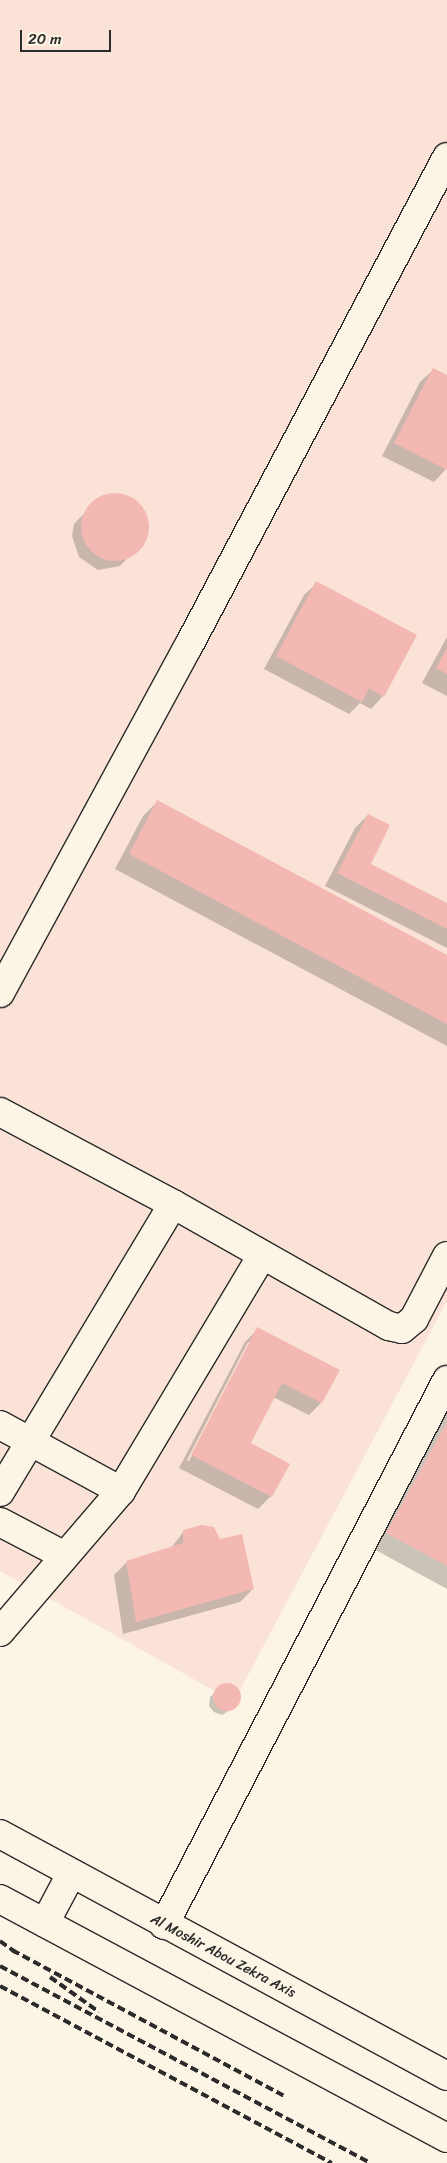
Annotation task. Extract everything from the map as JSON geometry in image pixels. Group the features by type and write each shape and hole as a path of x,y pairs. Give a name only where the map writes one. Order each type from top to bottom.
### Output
{"main road":[{"path":"0,992 188,647 447,158"},
{"path":"0,1112 173,1204 388,1326 402,1329 414,1319 447,1256"},
{"path":"0,1492 173,1204"},
{"path":"0,1632 121,1491 262,1255"},
{"path":"164,1924 447,1380"},
{"path":"0,1425 121,1491"},
{"path":"0,1522 65,1556"},
{"name":"Al Moshir Abou Zekra Axis","path":"0,1834 447,2076"},
{"path":"45,1923 71,1874"},
{"path":"0,1899 447,2138"}],"shaded area":[{"path":"0,0 447,0 447,1301 240,1690 229,1683 221,1685 215,1691 0,1571"}],"building":[{"path":"433,368 447,375 447,470 394,443"},
{"path":"122,493 134,499 143,508 149,520 147,540 139,551 122,561 108,561 91,551 83,540 81,520 91,503 102,495"},
{"path":"316,581 417,635 384,697 369,688 362,702 276,656"},
{"path":"447,648 447,674 436,668"},
{"path":"157,800 447,955 447,1024 129,854"},
{"path":"368,814 390,825 371,864 447,903 447,929 337,873"},
{"path":"257,1327 340,1370 322,1403 282,1383 251,1443 290,1464 272,1497 191,1455"},
{"path":"447,1422 447,1566 386,1533"},
{"path":"201,1525 214,1527 220,1539 242,1534 254,1589 136,1622 126,1561 183,1543 183,1530"},
{"path":"227,1683 237,1687 241,1697 237,1707 227,1711 217,1707 213,1697 217,1687"}],"railway":[{"path":"0,1941 18,1954"},
{"path":"12,1950 284,2096"},
{"path":"0,1966 370,2163"},
{"path":"50,1977 99,2012"},
{"path":"0,1986 332,2163"}]}
